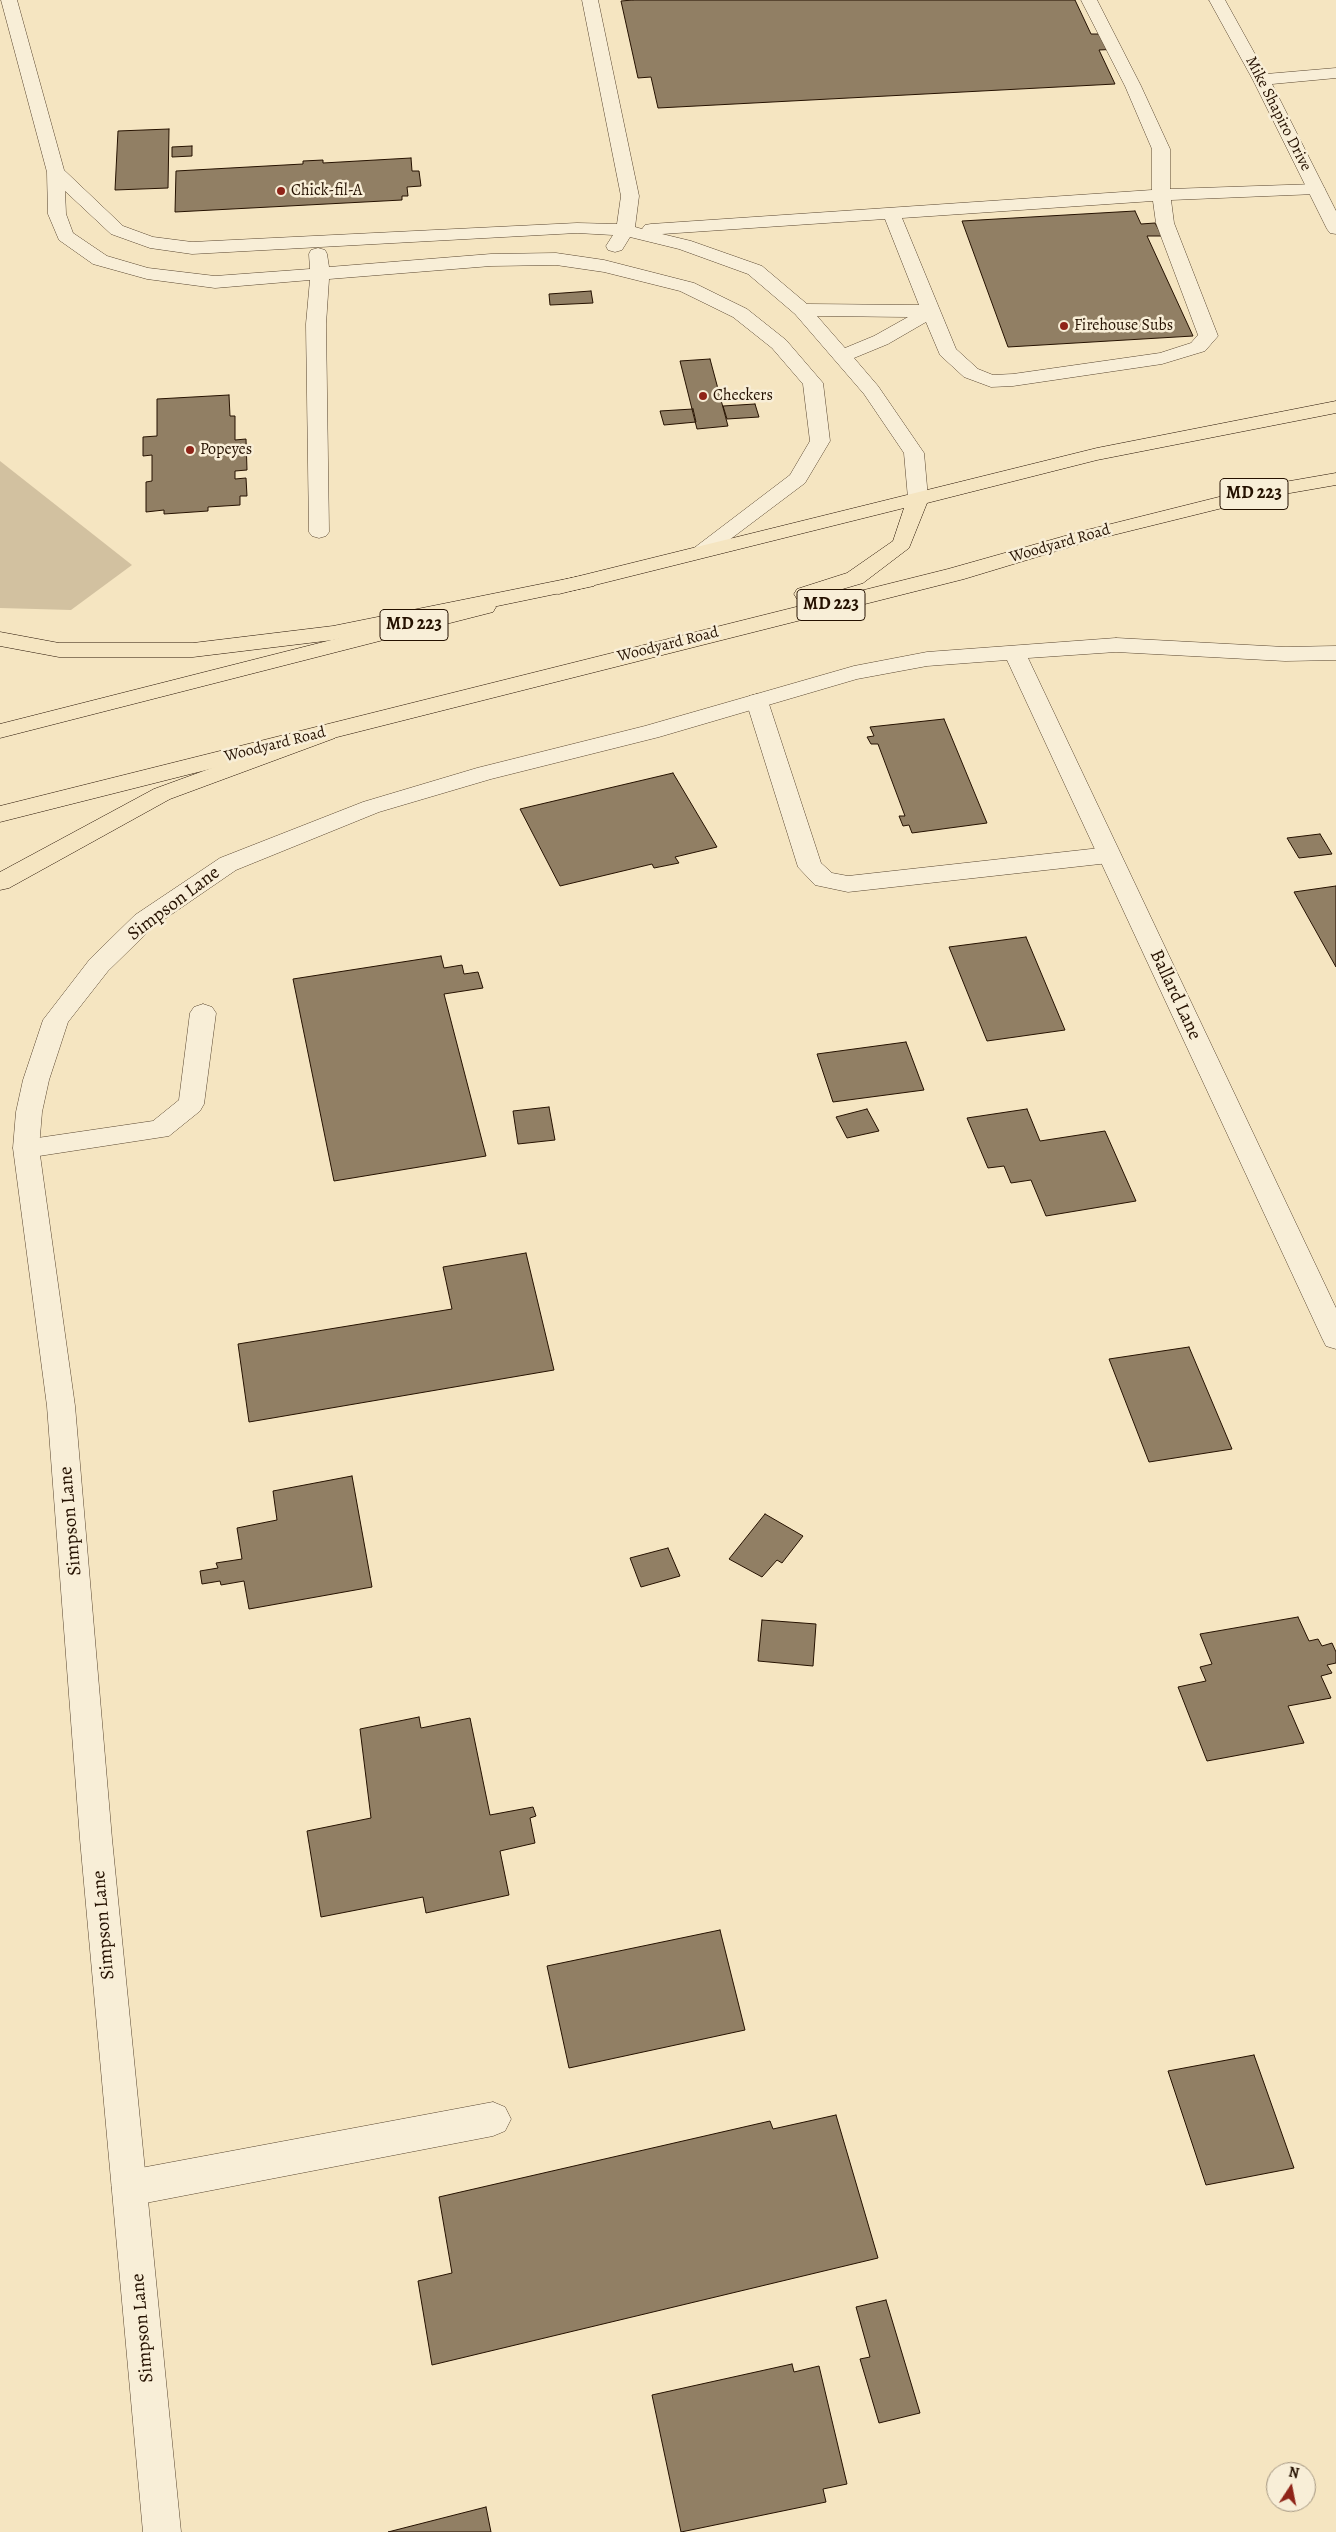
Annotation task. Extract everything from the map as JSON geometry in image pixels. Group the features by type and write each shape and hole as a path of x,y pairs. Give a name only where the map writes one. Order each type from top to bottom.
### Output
{"main road":[{"name":"MD 223","path":"0,731 586,581 1097,454 1336,407"},
{"name":"Woodyard Road","path":"0,814 327,733 575,668 956,574 1086,536 1267,491 1336,479"},
{"path":"575,668 855,578 902,544 918,498"},
{"path":"0,639 60,650 193,650 333,633 586,581"},
{"path":"0,882 162,794 327,733"}],"street":[{"path":"9,0 56,172 57,214 65,236 100,260 147,273 215,282 491,260 556,259 604,266 687,288 740,312 779,344 813,383 820,441 798,480 701,552"},
{"path":"590,0 630,196 624,230 604,266"},
{"path":"891,212 947,351 971,373 991,381 1013,380 1162,358 1198,347 1208,336 1165,223 1161,195 1160,149 1133,86 1089,0"},
{"name":"Mike Shapiro Drive","path":"1217,0 1262,80 1336,229"},
{"path":"1262,80 1336,73"},
{"path":"56,172 117,230 150,242 192,248 578,228 624,230 1161,195 1316,190"},
{"path":"624,230 686,245 755,270 802,310 871,390 914,453 918,498"},
{"path":"317,243 320,273 316,324 319,532"},
{"path":"802,310 931,311"},
{"path":"842,356 881,340 931,311"},
{"name":"Simpson Lane","path":"162,2532 95,1829 61,1406 26,1148 29,1112 36,1080 56,1020 99,965 144,921 228,864 371,807 485,773 651,732 854,673 928,659 1116,645 1285,654 1336,653"},
{"name":"Ballard Lane","path":"1014,652 1336,1338"},
{"path":"757,701 810,867 824,879 848,884 1109,855"},
{"path":"26,1148 160,1129 191,1104 203,1013"},
{"path":"130,2188 494,2119"}],"shaded area":[{"path":"0,461 132,565 71,610 0,608"}],"building":[{"path":"1075,0 1091,34 1112,34 1120,49 1099,50 1115,84 658,108 651,77 638,78 621,1"},
{"path":"169,129 168,188 115,190 118,131"},
{"path":"192,146 192,156 172,157 172,147"},
{"path":"411,158 412,171 419,171 421,186 407,187 408,196 402,196 402,200 175,212 176,171 303,164 303,161 323,160 323,163"},
{"path":"1135,211 1141,224 1155,223 1162,236 1147,236 1193,336 1008,347 962,221"},
{"path":"591,291 593,303 550,305 549,294"},
{"path":"710,359 728,426 697,429 680,361"},
{"path":"229,395 230,416 235,416 235,440 246,439 247,470 235,471 235,479 246,478 247,496 240,496 240,505 208,507 208,511 164,514 164,510 146,512 146,482 152,481 152,455 143,456 143,437 157,436 157,399"},
{"path":"755,404 759,417 727,419 723,406"},
{"path":"693,409 696,422 664,425 660,411"},
{"path":"944,719 987,823 912,833 909,825 903,826 899,816 905,816 878,744 871,744 867,737 874,736 870,727"},
{"path":"673,773 717,847 675,857 679,863 654,868 652,864 560,886 520,809"},
{"path":"1320,834 1332,854 1299,858 1287,838"},
{"path":"1336,886 1336,967 1294,892"},
{"path":"1026,937 1065,1030 987,1041 949,947"},
{"path":"441,956 444,968 462,965 464,974 478,972 483,988 444,994 486,1156 334,1181 293,979"},
{"path":"906,1042 924,1090 833,1102 817,1054"},
{"path":"549,1107 555,1140 518,1144 513,1111"},
{"path":"867,1109 879,1131 847,1138 836,1117"},
{"path":"1027,1109 1040,1141 1105,1131 1136,1201 1046,1216 1031,1180 1011,1183 1004,1166 988,1168 967,1118"},
{"path":"526,1253 554,1370 249,1422 238,1344 452,1309 443,1267"},
{"path":"1189,1347 1232,1449 1149,1462 1109,1359"},
{"path":"352,1476 372,1587 249,1609 244,1581 221,1585 220,1581 202,1584 200,1571 218,1568 216,1563 242,1559 237,1528 277,1520 273,1491"},
{"path":"765,1514 803,1536 782,1563 777,1560 762,1577 729,1559"},
{"path":"668,1548 680,1576 641,1587 630,1558"},
{"path":"1298,1617 1309,1641 1318,1639 1322,1646 1332,1643 1336,1652 1336,1663 1327,1665 1332,1673 1321,1676 1331,1698 1288,1706 1304,1743 1207,1761 1178,1687 1206,1681 1200,1667 1212,1664 1200,1634"},
{"path":"762,1620 816,1624 813,1666 758,1661"},
{"path":"419,1717 421,1728 470,1718 490,1815 533,1807 536,1816 530,1818 535,1843 500,1851 509,1895 426,1913 423,1897 321,1917 307,1831 371,1818 360,1729"},
{"path":"720,1930 745,2030 569,2068 547,1966"},
{"path":"1254,2055 1294,2168 1206,2185 1168,2071"},
{"path":"836,2115 878,2258 432,2365 418,2281 452,2273 439,2197 770,2121 773,2129"},
{"path":"886,2300 920,2413 879,2423 860,2359 870,2357 856,2307"},
{"path":"792,2364 794,2372 819,2366 847,2484 823,2489 826,2502 681,2532 652,2395"},
{"path":"486,2507 491,2532 388,2532"}],"place":[{"name":"Chick-fil-A","path":"281,191"},
{"name":"Firehouse Subs","path":"1064,326"},
{"name":"Checkers","path":"703,396"},
{"name":"Popeyes","path":"190,450"}]}
